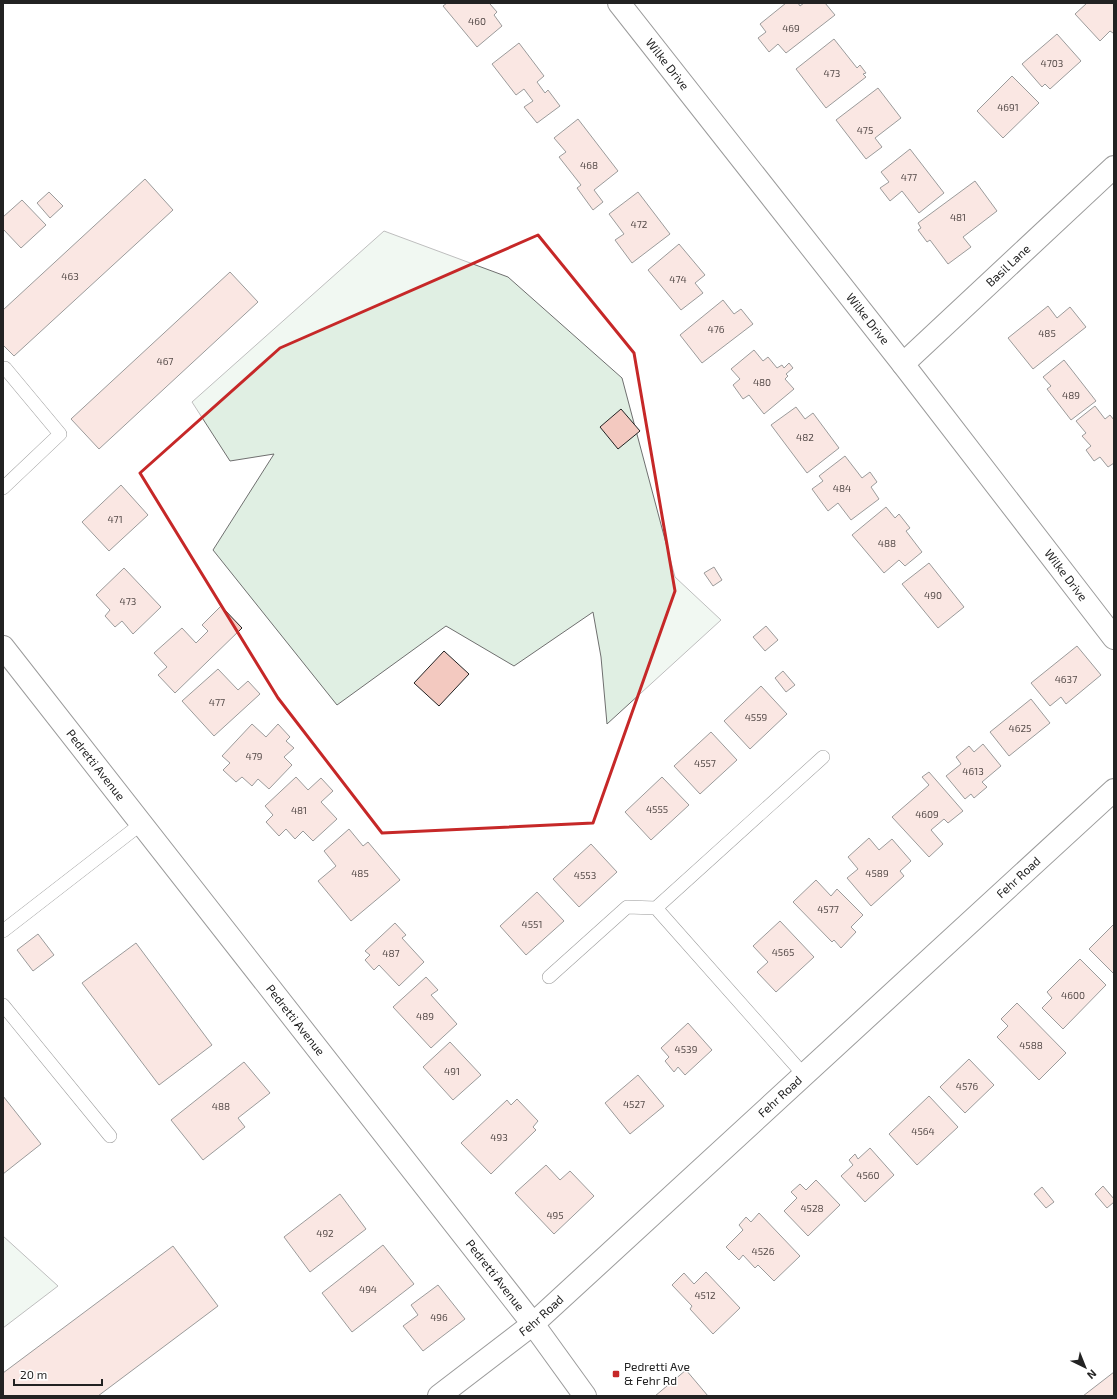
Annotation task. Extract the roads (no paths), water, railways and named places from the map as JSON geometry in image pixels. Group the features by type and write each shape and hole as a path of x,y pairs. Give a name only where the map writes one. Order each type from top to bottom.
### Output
{"street":[{"name":"Wilke Drive","path":"619,3 903,364 1114,638"},
{"name":"Basil Lane","path":"903,364 1114,167"},
{"name":"Pedretti Avenue","path":"3,647 533,1324 585,1396"},
{"name":"Fehr Road","path":"439,1396 533,1324 1114,790"}],"lane":[{"path":"3,370 6,368 60,434 3,488"},
{"path":"549,977 627,907 656,908 823,757"},
{"path":"3,931 141,824"},
{"path":"656,908 804,1075"},
{"path":"3,1005 110,1136"}],"place":[{"name":"Pedretti Ave & Fehr Rd","path":"616,1374"}]}
